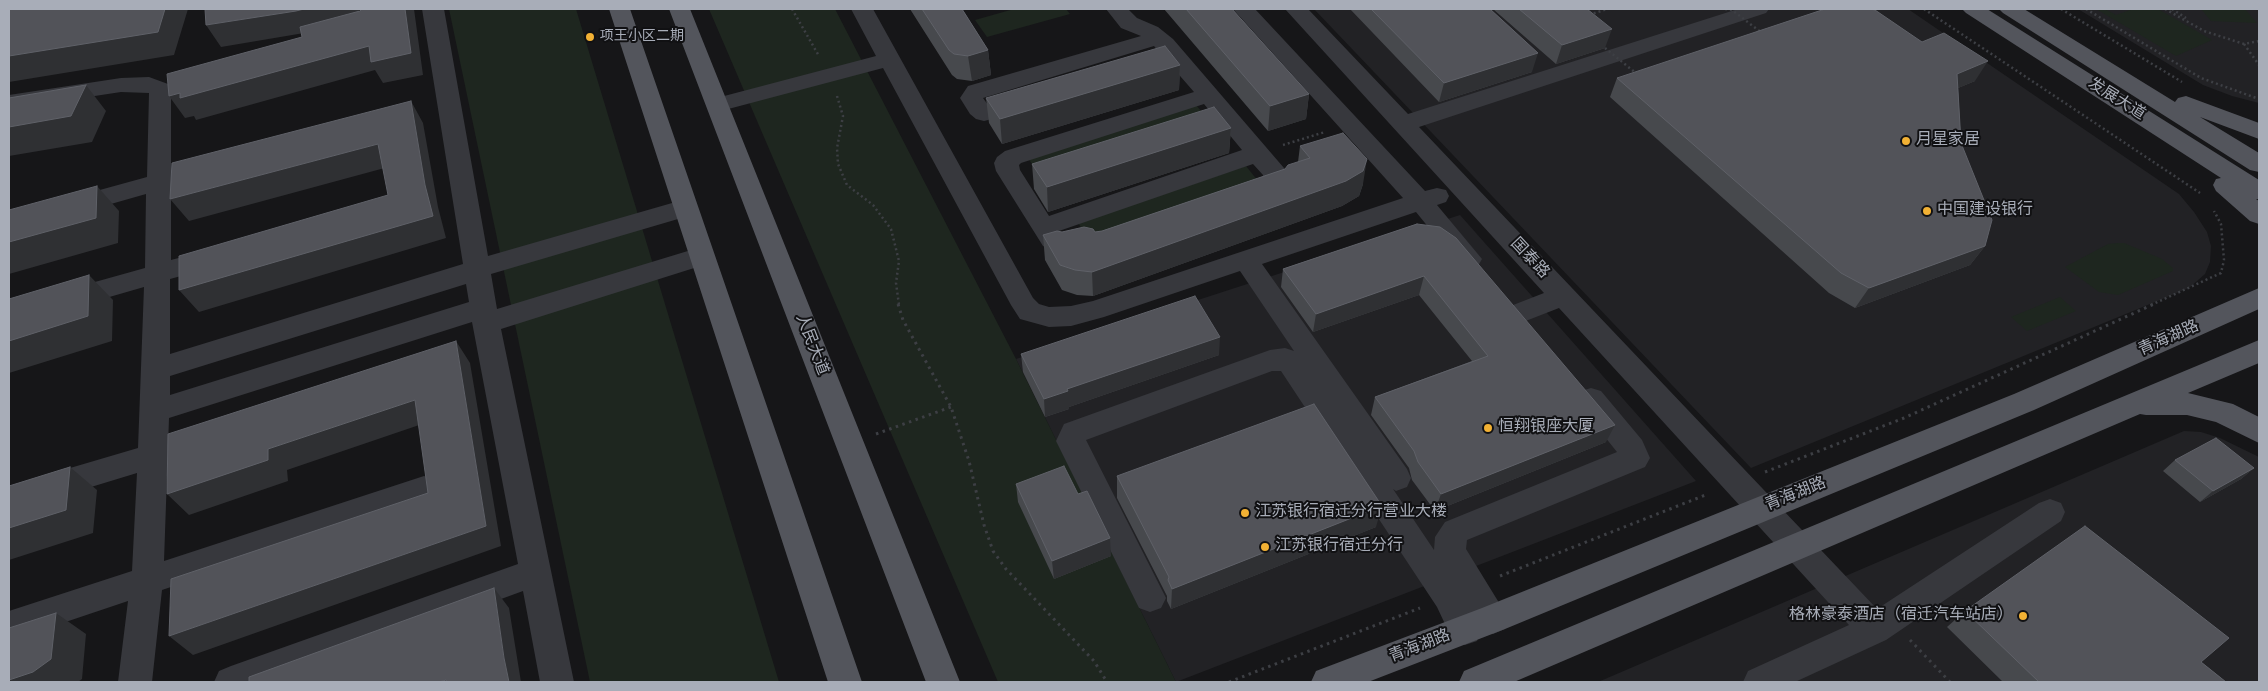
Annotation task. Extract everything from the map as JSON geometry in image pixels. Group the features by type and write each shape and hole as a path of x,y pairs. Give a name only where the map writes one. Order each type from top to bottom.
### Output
{"main road":[{"path":"619,9 844,682"},
{"name":"人民大道","path":"679,9 944,682"},
{"name":"发展大道","path":"1973,9 2259,191"},
{"name":"发展大道","path":"2010,9 2259,164"},
{"path":"2093,62 2203,111 2259,130"},
{"path":"2066,69 2174,145 2250,205 2259,216"},
{"path":"2158,344 2259,280"},
{"name":"青海湖路","path":"1328,682 1493,619 2024,402 2259,298"},
{"path":"1476,682 2259,351"},
{"path":"2137,404 2187,404 2223,412 2259,431"}],"street":[{"path":"433,9 484,315 557,682"},
{"path":"862,9 1024,305 1030,312 1049,317 1071,316 1463,188"},
{"path":"1230,9 1294,80 1334,119 1413,204 1492,284 1537,336"},
{"path":"1244,9 1334,119"},
{"name":"国泰路","path":"1296,9 1874,630"},
{"path":"1403,124 1545,69 1717,13 1759,9"},
{"path":"1121,10 1129,23 1150,32 1158,38 1167,61 1209,95 1275,174 1275,183 1272,186 1226,202"},
{"path":"1043,98 984,114 978,109 971,98 976,91 1158,38"},
{"path":"717,105 889,59"},
{"path":"9,102 121,85 149,84 177,77"},
{"path":"135,682 147,581 156,369 160,90 149,84"},
{"path":"1102,245 1085,241 1067,246 1057,244 1043,227 1025,181 1006,168 1006,163 1013,157 1209,95"},
{"path":"1334,119 1380,99"},
{"path":"1200,125 1228,116"},
{"path":"1043,227 1258,153"},
{"path":"9,224 196,172"},
{"path":"156,369 457,277 476,269 686,208"},
{"path":"9,316 241,250"},
{"path":"154,411 484,315 701,256"},
{"path":"1246,260 1396,478"},
{"path":"1518,314 1563,296"},
{"path":"1150,598 1071,441 1074,432 1270,362 1285,359 1291,363 1448,596 1465,630"},
{"path":"1493,619 1450,551 1450,537 1456,531 1635,458 1632,448 1576,381"},
{"path":"9,499 152,456"},
{"path":"9,626 424,489"},
{"path":"1760,682 1874,630 2050,512"},
{"path":"231,682 535,572"}],"path":[{"path":"792,9 816,51 839,99 843,116 837,148 838,164 842,175 847,185 873,205 891,229 899,262 896,283 897,299 904,320 951,408 969,461 984,525 993,551 1006,568 1094,661 1107,682"},
{"path":"1586,16 1607,9"},
{"path":"1924,9 2206,198"},
{"path":"2061,9 2186,84"},
{"path":"2086,9 2202,78 2241,94 2259,99"},
{"path":"2165,9 2204,31 2244,44 2259,41"},
{"path":"2172,9 2204,31"},
{"path":"1717,13 1732,10 1767,37"},
{"path":"1600,42 1642,78"},
{"path":"2244,44 2259,64"},
{"path":"1258,153 1334,119"},
{"path":"850,444 951,408"}],"shaded area":[{"path":"449,9 576,9 779,682 590,682"},
{"path":"709,9 835,9 1016,359 1176,682 998,682"},
{"path":"1014,9 1066,9 1070,14 987,37 975,20"},
{"path":"1314,9 1908,9 2179,194 2207,232 2211,246 2210,262 2205,274 2189,288 1751,468"},
{"path":"2078,9 2259,9 2259,103 2232,96 2203,85"},
{"path":"2096,9 2105,9 2116,15 2133,9 2158,9 2212,40 2176,56"},
{"path":"2201,9 2245,9 2257,23 2211,21"},
{"path":"1196,105 1207,118 1037,172 1028,158"},
{"path":"1246,166 1258,181 1089,239 1078,223"},
{"path":"1460,215 1696,481 1176,682 1016,359"},
{"path":"2124,243 2162,259 2173,268 2173,271 2118,295 2099,292 2065,267 2108,244"},
{"path":"2060,297 2076,311 2027,331 2011,317"},
{"path":"2184,431 2201,432 2220,438 2259,457 2259,682 1598,682"}],"building":[{"path":"9,9 165,9 158,32 9,56"},
{"path":"205,9 304,9 206,25"},
{"path":"362,9 405,9 411,53 371,62 369,46 180,98 180,93 169,96 167,74 302,37 300,27"},
{"path":"922,9 962,9 988,50 968,56 954,54 949,50"},
{"path":"1186,9 1232,9 1309,94 1270,106"},
{"path":"1371,9 1490,9 1538,53 1444,83"},
{"path":"1519,9 1587,9 1612,29 1562,45"},
{"path":"1825,9 1875,10 1922,42 1944,33 1988,61 1957,74 1961,143 1992,220 1985,246 1869,288 1841,273 1617,78"},
{"path":"1165,46 1180,65 1000,119 986,98"},
{"path":"86,85 71,116 9,127 9,98"},
{"path":"411,101 425,185 433,216 179,290 179,256 388,195 378,144 170,199 172,163"},
{"path":"1214,107 1231,128 1047,187 1032,164"},
{"path":"1343,133 1367,159 1363,171 1346,181 1092,272 1075,270 1060,265 1043,235 1084,227 1093,229 1095,232 1102,231 1285,169 1288,165 1310,158 1300,146"},
{"path":"97,186 96,218 9,242 9,210"},
{"path":"1417,224 1440,227 1456,238 1615,425 1441,494 1418,462 1414,451 1375,397 1488,356 1424,276 1316,314 1283,269"},
{"path":"89,275 88,316 9,341 9,299"},
{"path":"1195,296 1220,337 1067,389 1068,391 1044,399 1021,354"},
{"path":"456,341 486,526 169,636 171,579 428,493 415,400 268,449 268,460 167,494 168,434"},
{"name":"江苏银行宿迁分行营业大楼","path":"1314,404 1382,506 1172,589 1168,580 1169,577 1117,476"},
{"path":"2216,438 2254,468 2213,491 2175,460"},
{"path":"1064,466 1078,494 1087,491 1110,538 1052,561 1016,484"},
{"path":"70,467 66,510 9,528 9,486"},
{"path":"2085,526 2229,638 2201,662 2226,682 2039,682 1965,611"},
{"path":"494,588 509,682 447,682 446,680 439,682 249,682 249,677"},
{"path":"56,613 51,659 33,672 9,680 9,628"}],"place":[{"name":"项王小区二期","path":"590,37"},
{"name":"月星家居","path":"1906,141"},
{"name":"中国建设银行","path":"1927,211"},
{"name":"恒翔银座大厦","path":"1488,428"},
{"name":"江苏银行宿迁分行营业大楼","path":"1245,513"},
{"name":"江苏银行宿迁分行","path":"1265,547"},
{"name":"格林豪泰酒店（宿迁汽车站店）","path":"2023,616"}]}
